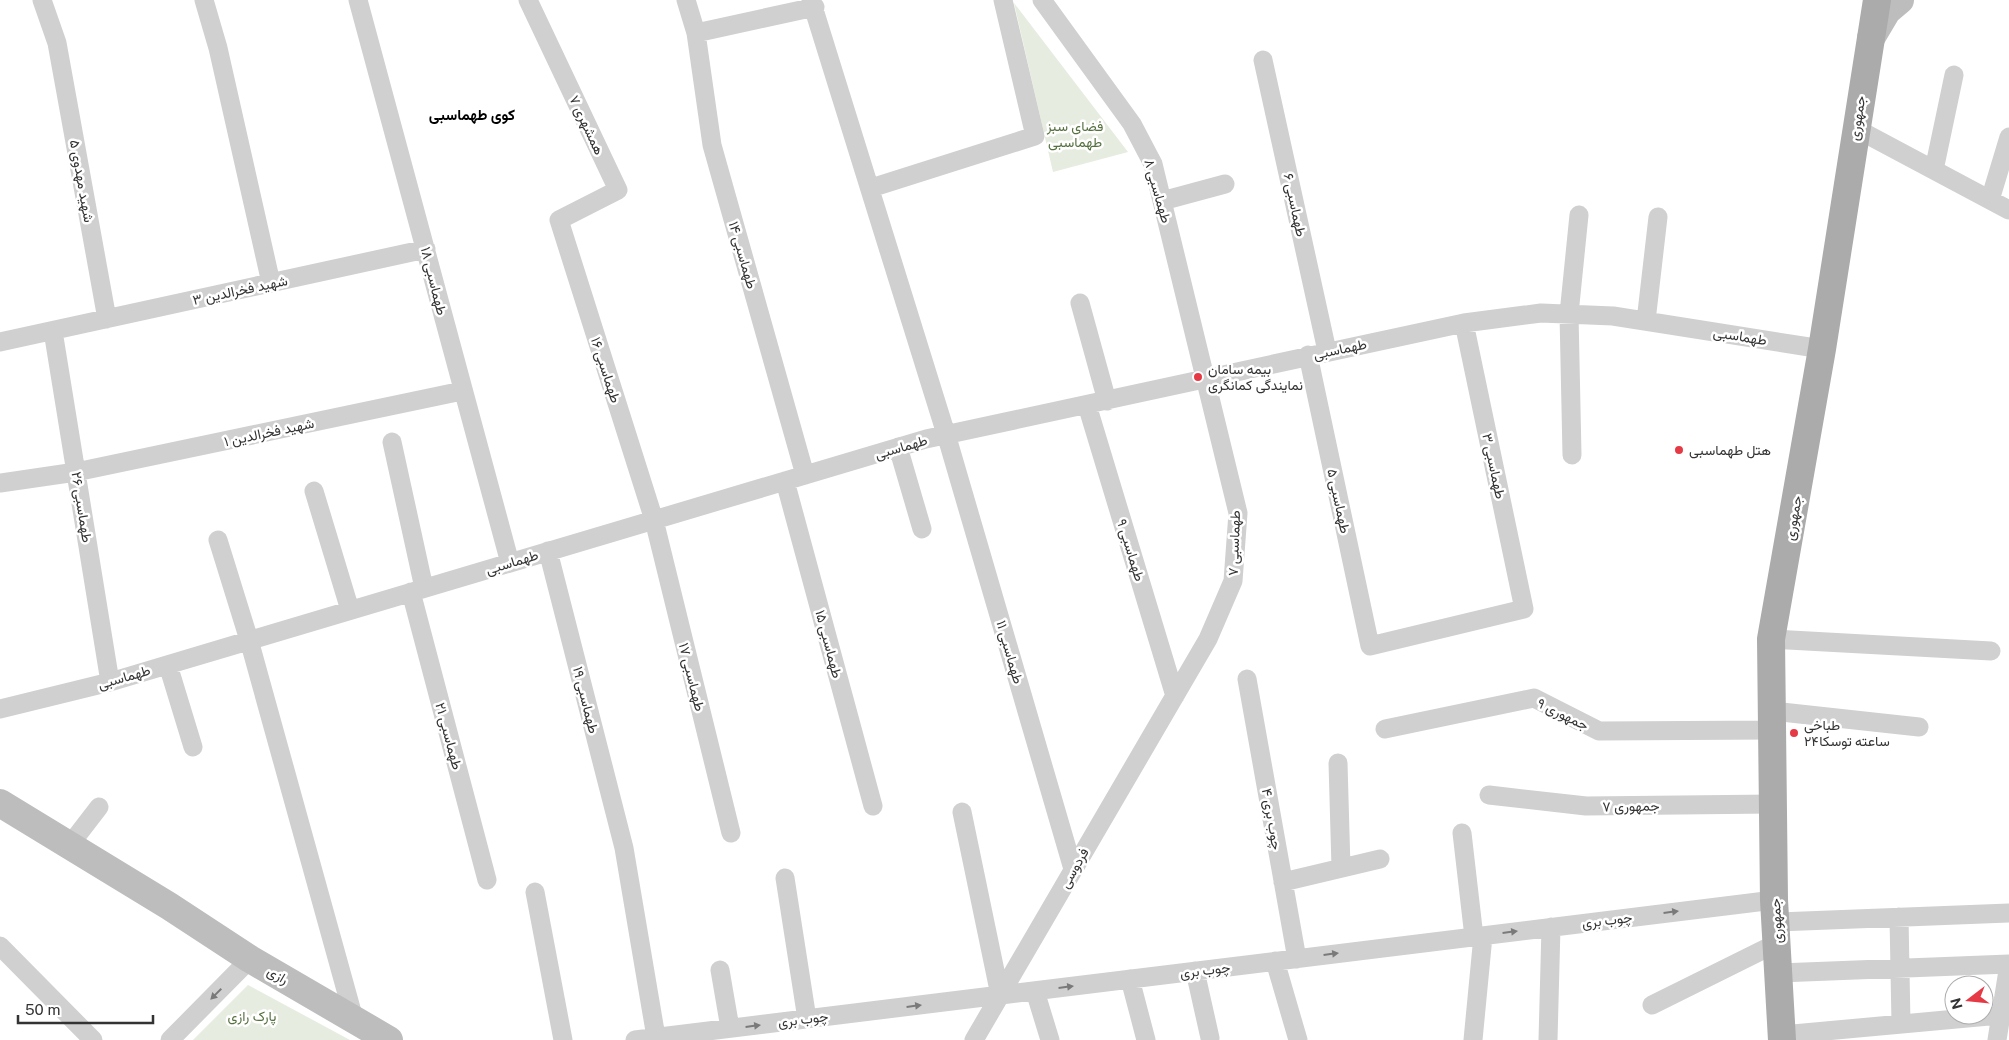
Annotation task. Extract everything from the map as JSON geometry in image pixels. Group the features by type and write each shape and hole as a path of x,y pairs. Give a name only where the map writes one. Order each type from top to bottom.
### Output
{"main road":[{"name":"جمهوری","path":"1782,1038 1775,922 1771,639 1822,349 1855,128 1877,0"},
{"path":"1871,38 1887,11 1900,0"},
{"name":"رازی","path":"0,803 169,906 250,959 389,1040"},
{"name":"رازی","path":"0,819 74,861 169,906"}],"street":[{"name":"۵ شهید مهدوی","path":"42,0 57,43 107,319"},
{"path":"204,0 218,48 271,283"},
{"name":"۱۸ طهماسبی","path":"358,0 426,249 462,391 510,563"},
{"name":"۷ همشهری","path":"528,0 618,190 559,220"},
{"name":"۱۴ طهماسبی","path":"686,0 696,33 712,145 805,475"},
{"path":"871,188 1035,136 1003,0"},
{"name":"۸ طهماسبی","path":"1042,0 1132,124 1153,164 1206,380"},
{"path":"696,33 813,4"},
{"name":"۱۱ طهماسبی","path":"813,4 946,434 1073,869"},
{"name":"۶ طهماسبی","path":"1263,60 1327,351"},
{"path":"1934,170 1954,75"},
{"path":"1855,128 2009,210"},
{"path":"1990,200 2009,137"},
{"path":"1162,201 1225,184"},
{"path":"1572,455 1569,314 1579,215"},
{"path":"1646,321 1658,217"},
{"name":"۱۶ طهماسبی","path":"559,220 654,520"},
{"name":"۳ شهید فخرالدین","path":"0,342 426,249"},
{"path":"1080,303 1107,401"},
{"name":"طهماسبی","path":"0,709 110,682 946,434 1206,380 1308,355 1464,323 1541,313 1613,316 1822,349"},
{"name":"۳ طهماسبی","path":"1370,646 1524,609 1464,323"},
{"name":"۲۶ طهماسبی","path":"53,331 110,682"},
{"name":"۵ طهماسبی","path":"1308,355 1370,646"},
{"name":"۷ طهماسبی","path":"1175,696 1208,639 1233,581 1238,513 1206,380"},
{"name":"۱ شهید فخرالدین","path":"0,483 76,472 462,391"},
{"name":"۹ طهماسبی","path":"1087,405 1175,696"},
{"name":"۲۱ طهماسبی","path":"392,442 418,590 487,880"},
{"path":"898,447 922,529"},
{"name":"۱۵ طهماسبی","path":"785,481 873,806"},
{"path":"314,491 350,610"},
{"name":"۱۷ طهماسبی","path":"654,520 731,833"},
{"path":"218,540 250,640 354,1019"},
{"name":"۱۹ طهماسبی","path":"548,551 624,848 656,1037"},
{"path":"1771,639 1991,651"},
{"path":"168,665 193,747"},
{"name":"۴ چوب بری","path":"1247,679 1297,958"},
{"name":"فردوسی","path":"974,1040 1175,696"},
{"name":"۹ جمهوری","path":"1385,729 1534,698 1599,732 1772,720 1919,727"},
{"path":"1338,764 1341,868"},
{"name":"۷ جمهوری","path":"1489,795 1586,806 1773,804"},
{"path":"69,846 99,806"},
{"path":"962,812 1000,995"},
{"path":"1462,833 1479,936 1473,1040"},
{"path":"1283,882 1380,859"},
{"path":"785,878 807,1019"},
{"path":"535,892 563,1040"},
{"name":"چوب بری","path":"635,1040 1551,927 1775,922 2009,913"},
{"path":"1899,917 1902,1024"},
{"path":"1652,1005 1775,922"},
{"path":"1548,1040 1551,927"},
{"path":"0,946 93,1040"},
{"path":"170,1040 250,959"},
{"path":"1275,961 1298,1040"},
{"path":"1778,973 2009,964 1997,1040"},
{"path":"720,970 730,1028"},
{"path":"1195,971 1210,1038"},
{"path":"1130,979 1146,1040"},
{"path":"1035,991 1050,1040"},
{"path":"1782,1038 2000,1015"}],"green space":[{"name":"فضای سبز طهماسبی","path":"1014,3 1128,152 1053,172"},
{"name":"پارک رازی","path":"248,985 350,1040 193,1040"}],"place":[{"name":"بیمه سامان نمایندگی کمانگری","path":"1198,377"},
{"name":"هتل طهماسبی","path":"1679,450"},
{"name":"طباخی ۲۴ساعته توسکا","path":"1794,733"}],"district":[{"name":"کوی طهماسبی","path":"472,115"}]}
